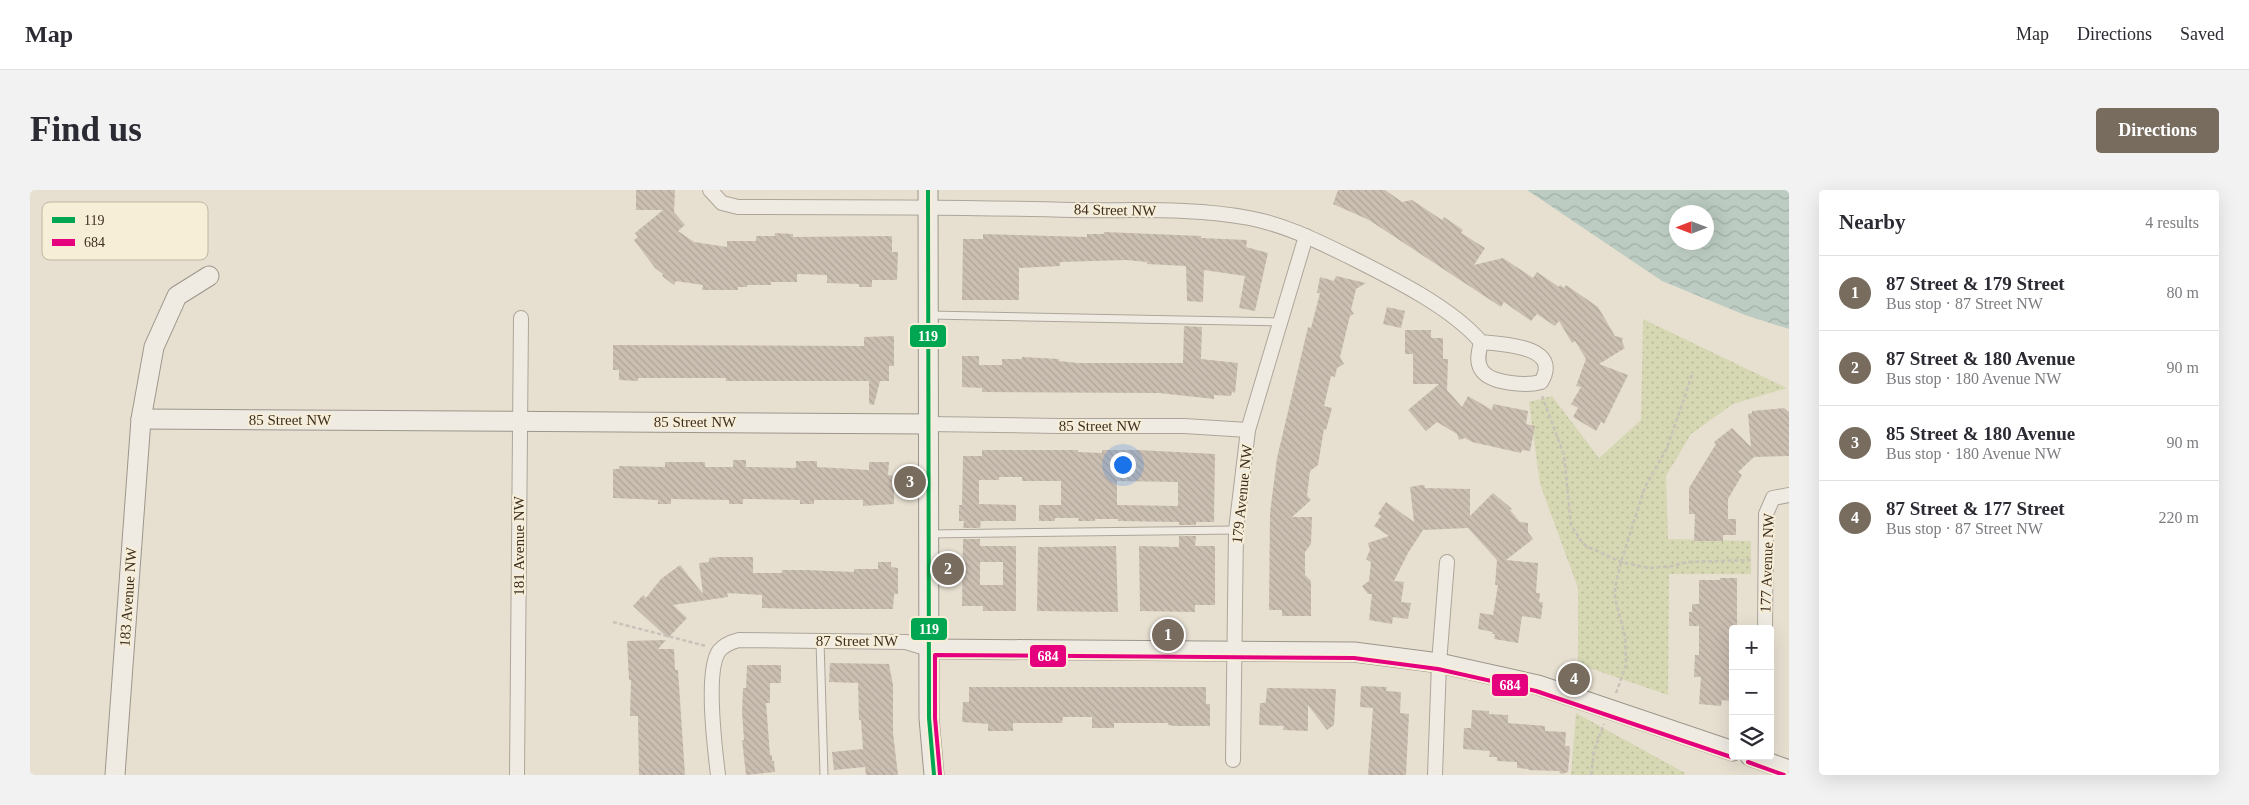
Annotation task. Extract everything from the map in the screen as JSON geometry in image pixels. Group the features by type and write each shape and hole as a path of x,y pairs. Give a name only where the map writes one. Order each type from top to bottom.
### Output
{"street":[{"name":"84 Street NW","path":"713,195 729,206 738,207 928,198 1224,213 1280,224 1402,283 1470,329 1480,342"},
{"path":"928,198 929,718 934,775"},
{"name":"179 Avenue NW","path":"1233,760 1236,530 1248,430 1306,236"},
{"name":"183 Avenue NW","path":"115,775 141,419 154,347 177,296 210,276"},
{"name":"181 Avenue NW","path":"517,775 521,318"},
{"path":"1480,342 1510,346 1538,353 1546,362 1546,373 1541,382 1528,386 1489,378 1481,370 1478,360 1480,342"},
{"name":"85 Street NW","path":"141,419 1184,426 1248,430"},
{"name":"177 Avenue NW","path":"1765,625 1766,514 1773,498 1789,495"},
{"path":"1435,775 1439,663 1447,562"},
{"name":"87 Street NW","path":"720,650 728,643 739,640 906,642 929,649 1354,652 1439,663 1538,685 1729,750"},
{"path":"718,775 713,693 714,660 720,650"},
{"path":"1761,760 1789,770"}],"lane":[{"path":"928,315 1280,322"},
{"path":"928,534 1236,530"},
{"path":"820,641 824,775"}],"path":[{"path":"1591,775 1594,751 1626,664 1625,636 1615,598 1620,562 1646,487 1667,448 1692,375"},
{"path":"1538,383 1564,455 1571,525 1586,546 1620,562 1648,568 1672,566 1688,562 1765,559"},
{"path":"613,622 720,650"}],"green space":[{"path":"1643,319 1787,388 1733,404 1691,434 1666,476 1668,539 1751,541 1751,574 1669,574 1668,695 1578,664 1578,588 1540,484 1529,402 1552,396 1599,458 1641,420"},
{"path":"1576,713 1685,773 1684,775 1571,775"}],"water":[{"path":"1527,190 1789,190 1789,329 1745,315 1662,281"}],"building":[{"path":"636,190 675,190 674,212 685,225 678,231 694,242 727,247 727,241 756,241 756,236 775,236 775,233 793,234 793,237 892,236 892,252 898,252 897,280 872,280 872,287 859,287 859,284 827,283 827,275 797,274 797,282 771,282 771,285 747,285 747,287 738,287 738,290 702,290 703,285 676,281 674,285 662,276 663,274 655,268 634,240 638,237 635,233 663,210 636,210"},
{"path":"1338,190 1385,190 1402,202 1412,200 1442,220 1444,217 1463,230 1461,233 1485,248 1474,265 1503,258 1533,278 1537,272 1559,287 1560,285 1564,288 1566,285 1598,307 1615,336 1623,338 1622,342 1625,348 1599,364 1628,375 1604,424 1601,422 1596,431 1573,417 1578,408 1571,404 1581,387 1576,386 1586,359 1575,341 1572,343 1559,321 1555,326 1537,314 1531,321 1504,302 1501,307 1369,220 1333,204"},
{"path":"1104,232 1247,240 1246,247 1268,253 1255,311 1239,308 1245,276 1204,270 1203,302 1187,301 1186,266 1147,264 1147,262 1126,260 1060,262 1060,266 1019,268 1019,300 962,300 963,239 983,239 983,234 1087,237 1087,234 1104,234"},
{"path":"1336,276 1366,283 1356,289 1351,310 1354,314 1350,316 1340,357 1344,364 1337,368 1335,377 1331,376 1324,406 1332,408 1326,430 1324,429 1318,465 1310,471 1307,496 1311,500 1292,517 1312,517 1311,544 1305,552 1305,575 1311,581 1311,616 1282,616 1282,610 1269,610 1270,513 1277,458 1308,327 1311,328 1320,293 1317,293 1320,277 1334,281"},
{"path":"1387,307 1405,311 1401,328 1383,324"},
{"path":"1184,326 1202,327 1201,359 1238,363 1235,393 1232,392 1231,396 1214,395 1214,399 1159,393 982,392 982,388 962,387 962,356 979,356 979,365 1002,365 1002,359 1022,359 1022,357 1059,359 1059,361 1078,363 1183,363"},
{"path":"1405,330 1431,330 1431,338 1443,338 1443,359 1448,359 1447,390 1462,407 1468,396 1492,410 1493,404 1528,411 1526,424 1535,426 1530,451 1522,450 1521,453 1472,442 1465,438 1459,440 1457,434 1437,422 1426,431 1408,410 1439,384 1413,384 1413,354 1405,354"},
{"path":"894,336 894,366 889,366 889,381 880,381 874,405 869,404 869,381 726,381 726,378 638,378 638,381 619,380 619,370 613,370 613,345 864,346 864,337"},
{"path":"1784,408 1789,412 1789,456 1754,457 1738,472 1742,475 1728,499 1728,519 1736,519 1736,535 1723,535 1723,541 1694,541 1695,514 1689,514 1689,488 1716,444 1714,442 1732,428 1751,447 1748,414 1752,413 1752,411"},
{"path":"982,450 1078,450 1078,452 1102,453 1102,450 1138,450 1215,454 1214,522 1196,522 1196,525 1179,525 1179,522 1118,521 1118,519 1078,521 1079,518 1055,518 1055,521 1039,521 1039,505 1061,505 1061,481 1022,481 1022,477 999,477 999,480 979,480 979,504 1016,505 1016,521 981,521 980,528 963,528 964,521 959,521 959,505 962,505 963,456 982,456","holes":["1117,481 1178,482 1178,506 1117,505"]},
{"path":"733,460 746,460 746,467 796,468 796,461 817,461 817,467 869,470 869,462 889,462 888,475 894,476 894,504 863,506 863,500 814,500 814,504 800,504 800,500 743,499 743,504 729,504 729,500 671,499 671,504 658,504 658,500 613,498 613,469 619,469 619,466 665,467 665,462 705,462 705,467 733,467"},
{"path":"1424,485 1425,488 1470,489 1470,516 1493,493 1512,509 1510,510 1520,522 1528,523 1528,532 1533,539 1506,560 1538,563 1536,593 1540,593 1539,602 1543,602 1541,619 1522,616 1518,643 1494,639 1495,634 1492,634 1493,632 1478,629 1480,613 1493,615 1498,585 1495,585 1497,560 1468,528 1423,530 1408,553 1394,581 1404,582 1401,602 1411,603 1408,619 1393,617 1392,624 1369,620 1372,594 1368,594 1362,586 1369,581 1371,562 1366,559 1370,550 1368,543 1389,536 1374,526 1381,516 1378,514 1386,502 1414,522 1410,487"},
{"path":"1179,536 1196,536 1195,546 1215,546 1215,605 1195,605 1195,612 1140,611 1139,546 1179,547"},
{"path":"963,539 980,539 980,546 1016,546 1016,611 983,611 983,606 962,606","holes":["980,562 1003,562 1003,585 980,585"]},
{"path":"1116,546 1118,612 1037,611 1038,547"},
{"path":"753,557 753,573 782,573 782,570 854,572 854,569 878,569 878,562 891,562 891,567 898,568 898,594 894,594 893,609 800,609 762,608 762,595 727,593 728,597 673,605 687,618 668,638 633,606 643,595 646,598 661,579 680,565 703,594 699,563 709,562 709,558"},
{"path":"1720,578 1737,578 1737,625 1729,625 1729,701 1722,700 1721,706 1699,704 1701,677 1694,677 1695,655 1699,655 1699,626 1689,626 1689,612 1692,612 1692,604 1699,604 1699,580 1720,580"},
{"path":"666,640 658,649 674,649 675,670 678,670 685,775 639,775 638,716 630,716 631,680 629,680 627,641"},
{"path":"830,663 889,664 893,685 893,733 898,775 866,775 865,767 834,770 832,752 863,749 861,720 859,720 858,683 829,682"},
{"path":"747,665 781,665 781,683 770,683 770,703 766,703 770,755 772,755 772,761 774,761 775,772 746,775 742,740 744,740 742,712 743,688 746,688"},
{"path":"1361,686 1387,687 1386,691 1401,692 1400,713 1409,714 1406,775 1368,775 1373,708 1360,707"},
{"path":"969,687 1206,687 1206,704 1210,704 1210,726 1175,726 1168,725 1168,723 1114,723 1114,728 1092,728 1092,717 1063,717 1062,723 1013,723 1013,731 988,731 988,724 962,722 963,702 969,702"},
{"path":"1267,688 1336,689 1334,725 1327,730 1308,705 1308,731 1283,730 1284,726 1259,725 1260,703 1265,703"},
{"path":"1472,710 1489,711 1489,714 1508,715 1508,723 1545,726 1545,731 1566,732 1565,746 1569,746 1570,749 1568,772 1561,774 1559,771 1517,768 1517,762 1497,761 1497,757 1489,757 1490,751 1463,749 1464,728 1471,728"}],"transit line":[{"name":"119","path":"928,190 929,718 934,775"},
{"name":"684","path":"940,774 935,718 935,655 1354,658 1438,669 1536,691 1729,756"},
{"name":"684","path":"1748,762 1784,775"}],"place":[{"name":"85 Street & 180 Avenue","path":"910,482"},
{"name":"87 Street & 180 Avenue","path":"948,569"},
{"name":"87 Street & 179 Street","path":"1168,635"},
{"name":"87 Street & 177 Street","path":"1574,679"}]}
